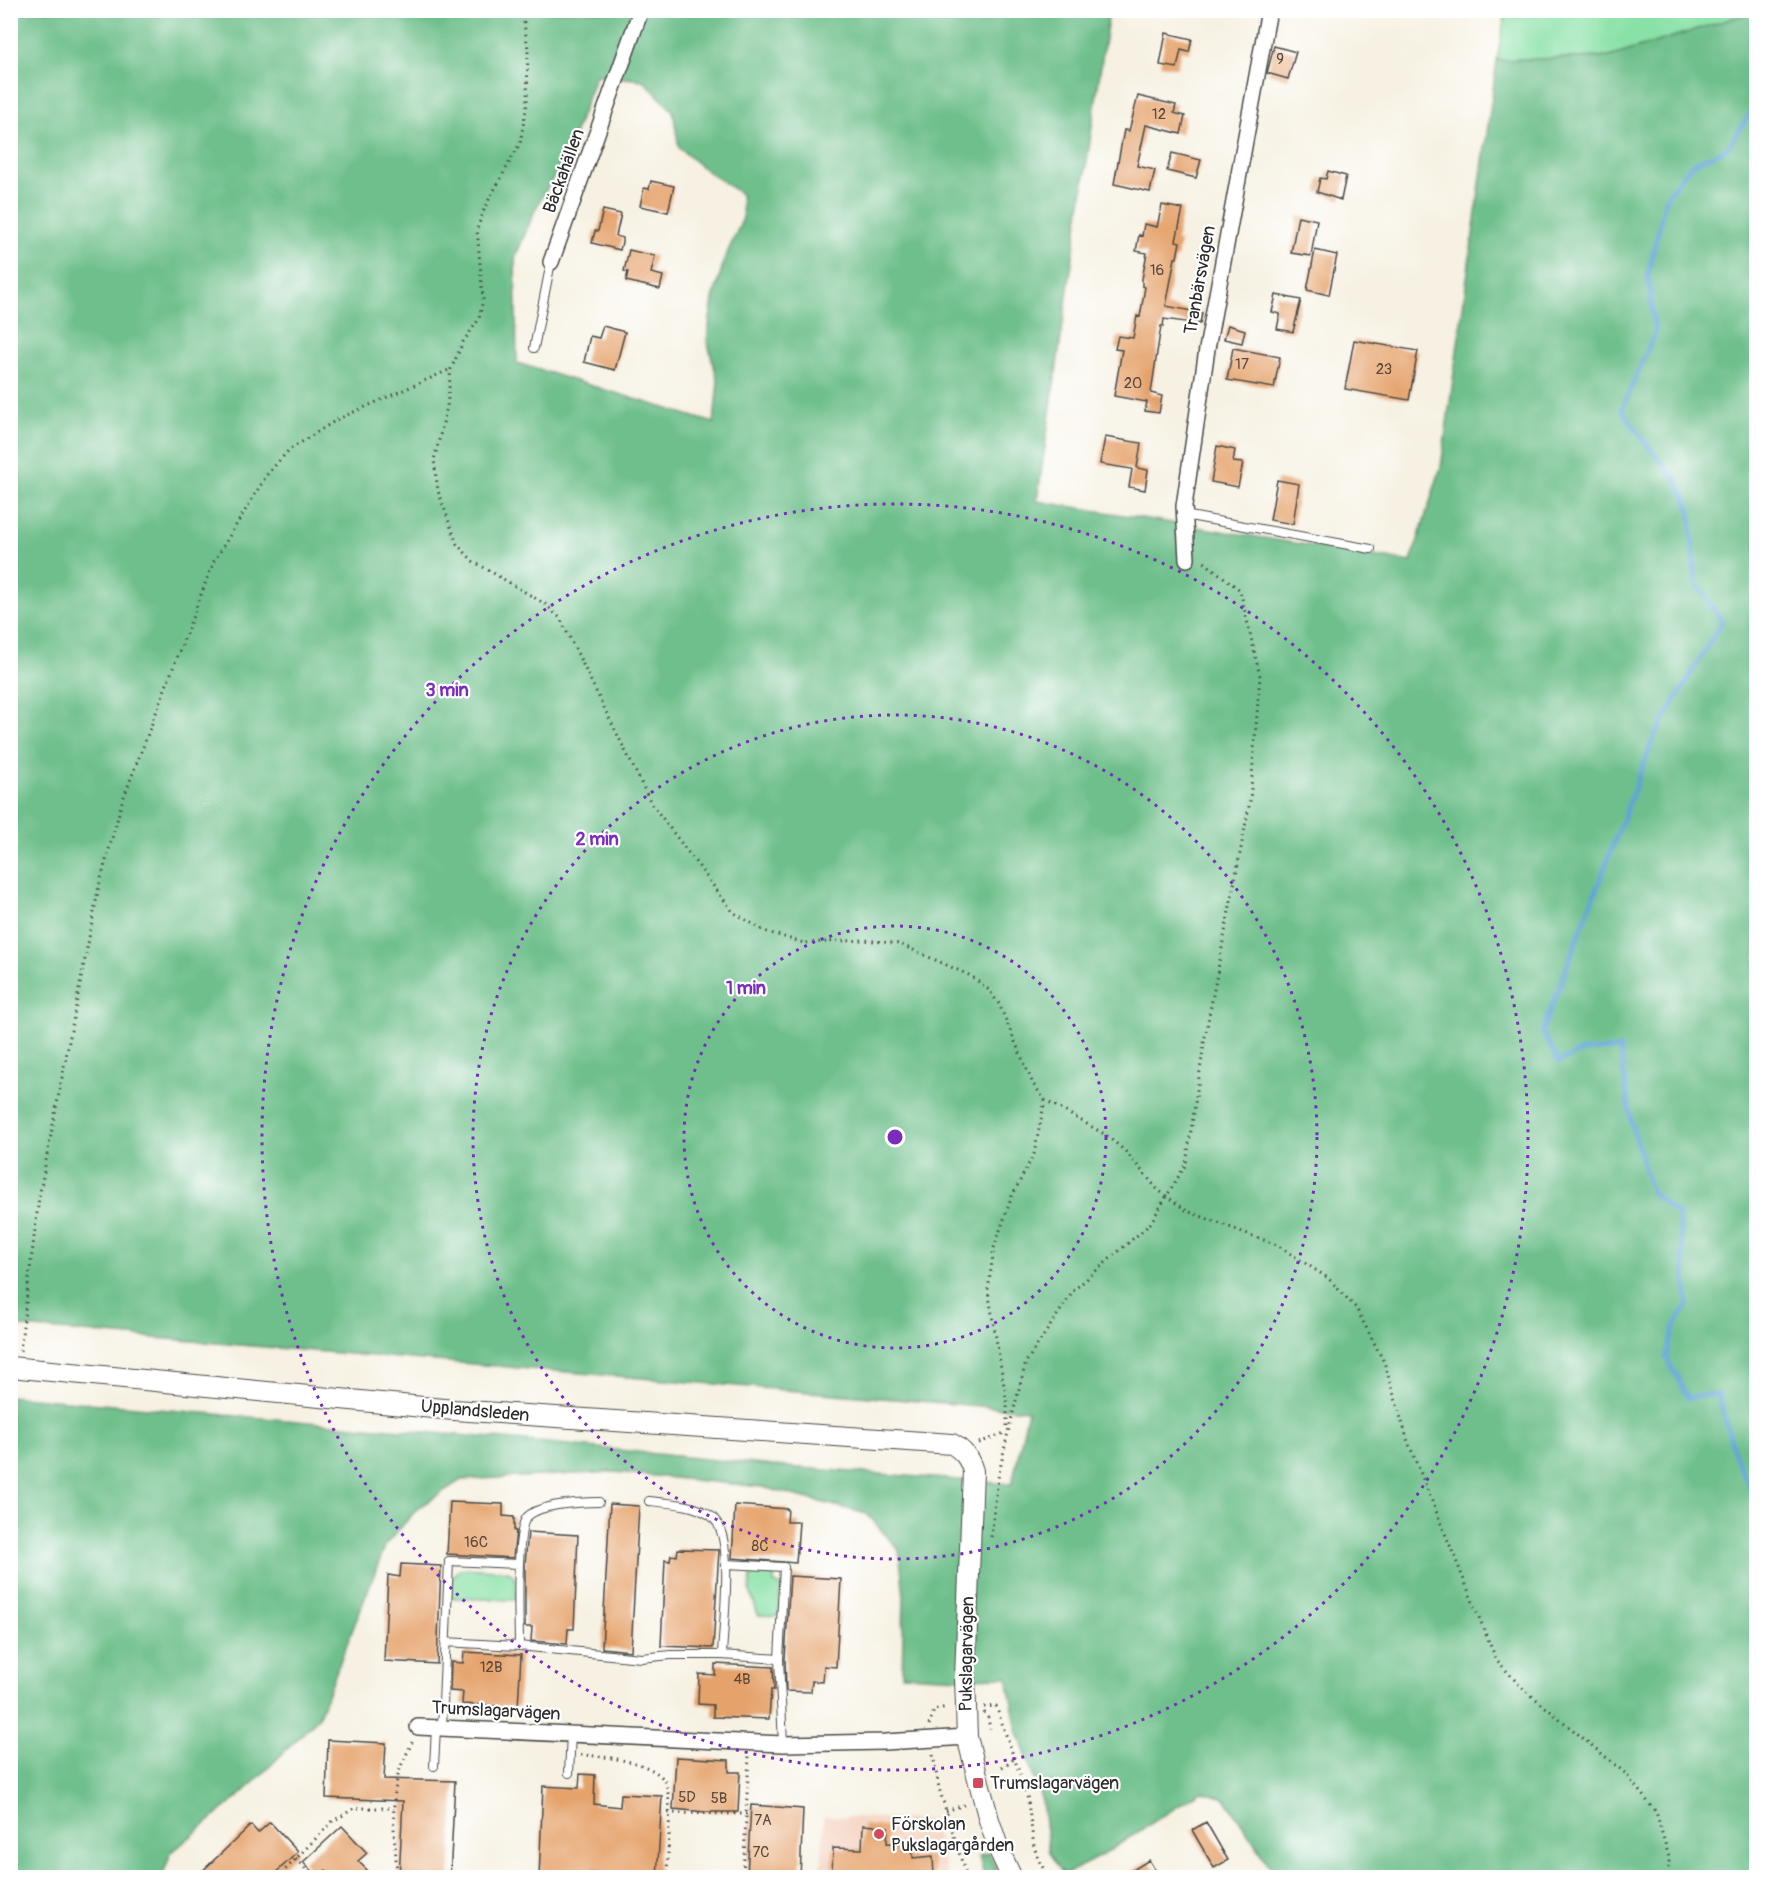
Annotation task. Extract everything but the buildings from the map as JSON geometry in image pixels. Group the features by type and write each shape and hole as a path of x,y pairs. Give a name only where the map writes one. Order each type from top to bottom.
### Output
{"street":[{"name":"Bäckahällen","path":"551,262 641,10"},
{"name":"Tranbärsvägen","path":"1187,559 1184,506 1207,349 1269,10"},
{"name":"Upplandsleden","path":"14,1368 454,1410 744,1431 941,1442 952,1444 962,1450"},
{"name":"Pukslagarvägen","path":"962,1450 969,1459 973,1471 966,1649 967,1737 989,1820 1012,1878"},
{"name":"Trumslagarvägen","path":"418,1727 783,1744 967,1737"}],"lane":[{"name":"Bäckahällen","path":"534,348 551,262"},
{"path":"1184,515 1371,549"},
{"path":"649,1501 676,1503 706,1513 713,1517 722,1530 726,1564 722,1655"},
{"path":"519,1646 519,1564 523,1524 527,1516 560,1505 599,1502"},
{"path":"434,1766 439,1728 449,1561 519,1564"},
{"path":"726,1564 784,1567 779,1659 783,1744"},
{"path":"445,1642 519,1646 641,1658 671,1655 722,1655 779,1659"},
{"path":"569,1773 571,1734"}],"path":[{"path":"522,10 528,49 527,104 520,143 485,207 477,229 483,299 479,319 463,342 452,369 447,407 434,460 438,491 457,544 473,561 545,604 560,618 651,803 733,912 764,931 804,943 864,940 900,944 970,976 989,990 999,1004 1033,1084 1045,1100 1106,1135 1125,1151 1158,1190 1187,1211 1277,1245 1328,1278 1356,1308 1384,1362 1407,1442 1496,1659 1520,1686 1626,1773 1656,1812 1669,1857 1669,1878"},
{"path":"10,1418 14,1368 39,1197 99,886 122,802 213,563 268,473 289,450 338,419 452,369"},
{"path":"989,1548 996,1490 1026,1362 1074,1290 1150,1224 1186,1164 1205,1037 1250,801 1260,676 1240,590 1203,561 1187,559"},
{"path":"1008,1432 1007,1404 988,1290 994,1248 1012,1196 1034,1154 1045,1100"},
{"path":"962,1450 1008,1432"},
{"path":"980,1707 996,1706 1027,1795 1034,1846 1049,1878"},
{"path":"397,1878 394,1808 399,1772 418,1727"},
{"path":"743,1878 750,1743"},
{"path":"570,1754 628,1761 653,1771 664,1779 668,1791 667,1878"},
{"path":"1002,1767 1014,1759"},
{"path":"964,1805 946,1811 967,1878"},
{"path":"277,1878 333,1821 355,1808 394,1808"},
{"path":"668,1813 747,1814"},
{"path":"296,1859 315,1878"}],"shaded area":[{"name":"Förskolan Pukslagargården","path":"824,1816 931,1820 941,1848 947,1877 821,1878"}],"green space":[{"path":"11,11 1109,11 1037,501 1411,562 1441,467 1497,60 1609,57 1756,11 1756,1877 1277,1877 1225,1798 1201,1791 1104,1854 1064,1875 1049,1853 1042,1801 1017,1730 1007,1677 962,1678 902,1675 904,1596 899,1550 867,1514 762,1487 614,1472 461,1480 419,1507 386,1544 318,1718 243,1793 171,1853 162,1877 11,1877 10,1396 549,1443 774,1466 1012,1484 1028,1410 11,1326","holes":["596,75 643,80 673,111 679,148 741,194 743,218 725,258 713,299 707,340 718,381 714,423 517,363 515,258 535,210 568,151"]},
{"path":"1506,11 1756,11 1609,57 1497,60"},
{"path":"466,1568 508,1571 515,1580 516,1600 450,1598 454,1575"},
{"path":"751,1572 774,1573 774,1583 780,1585 779,1616 758,1615 750,1591"},
{"path":"989,1853 1000,1877 984,1877 979,1856"}],"waterway":[{"path":"1756,104 1727,149 1692,164 1666,197 1648,275 1655,333 1622,409 1646,444 1677,481 1690,509 1696,583 1722,622 1655,735 1542,1032 1559,1062 1583,1051 1620,1049 1631,1121 1651,1192 1679,1216 1688,1305 1675,1325 1666,1357 1688,1398 1718,1394 1735,1455 1755,1500 1756,1520"}],"place":[{"name":"Trumslagarvägen","path":"978,1783"},
{"name":"Förskolan Pukslagargården","path":"879,1834"}]}
